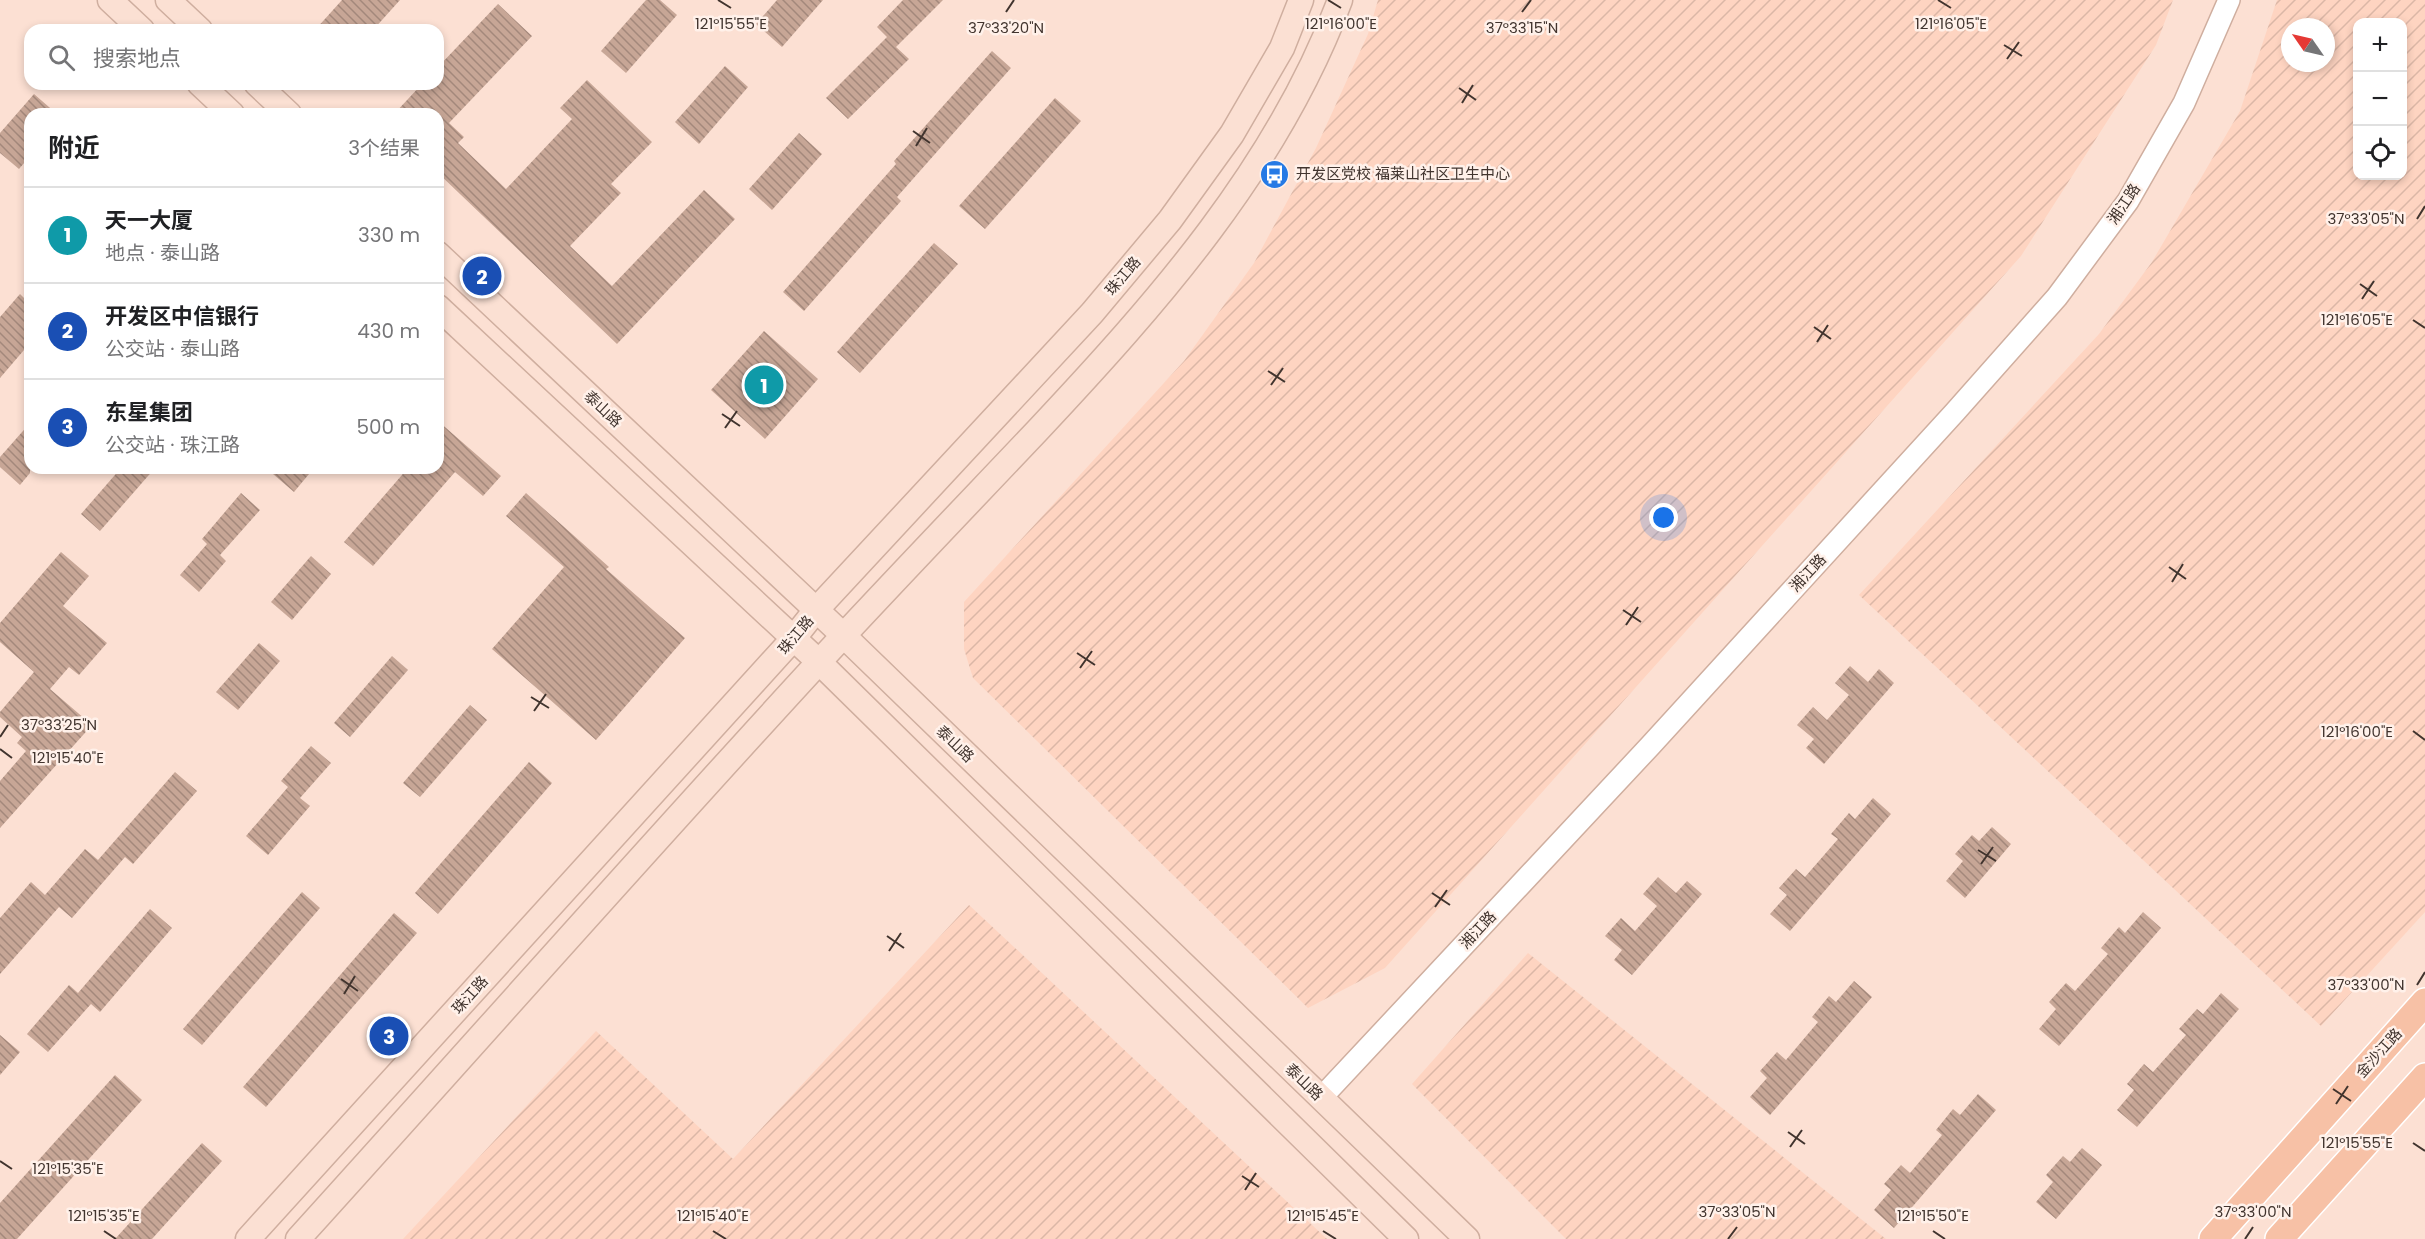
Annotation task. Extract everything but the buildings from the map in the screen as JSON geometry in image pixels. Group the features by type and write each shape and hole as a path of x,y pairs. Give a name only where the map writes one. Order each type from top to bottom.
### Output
{"main road":[{"path":"110,0 136,24"},
{"path":"168,0 194,24"},
{"name":"珠江路","path":"248,1239 793,639 816,610 1092,313 1170,220 1232,134 1282,48 1301,0"},
{"path":"298,1239 819,662 1114,348 1187,263 1254,167 1305,84 1340,0"},
{"path":"206,90 226,108"},
{"path":"263,90 283,108"},
{"name":"泰山路","path":"444,260 844,636 1467,1239"},
{"path":"444,313 819,662 1406,1239"},
{"name":"金沙江路","path":"2213,1239 2425,1002"},
{"path":"2279,1239 2425,1077"}],"street":[{"name":"湘江路","path":"1321,1098 1666,728 2057,297 2128,201 2184,103 2229,0"}],"shaded area":[{"path":"1378,0 2173,0 2156,45 2021,256 1385,968 1308,1008 973,678 964,649 964,602 1184,361 1254,263 1316,148 1368,34"},
{"path":"2277,0 2425,0 2425,912 2321,1026 1859,595 2099,334 2152,262 2240,111"},
{"path":"969,905 1327,1239 403,1239 596,1031 733,1159"},
{"path":"1528,953 1886,1239 1566,1239 1412,1084"}],"place":[{"name":"开发区党校 福莱山社区卫生中心","path":"1275,174"},
{"name":"开发区中信银行","path":"482,276"},
{"name":"天一大厦","path":"764,385"},
{"name":"东星集团","path":"389,1036"}]}
